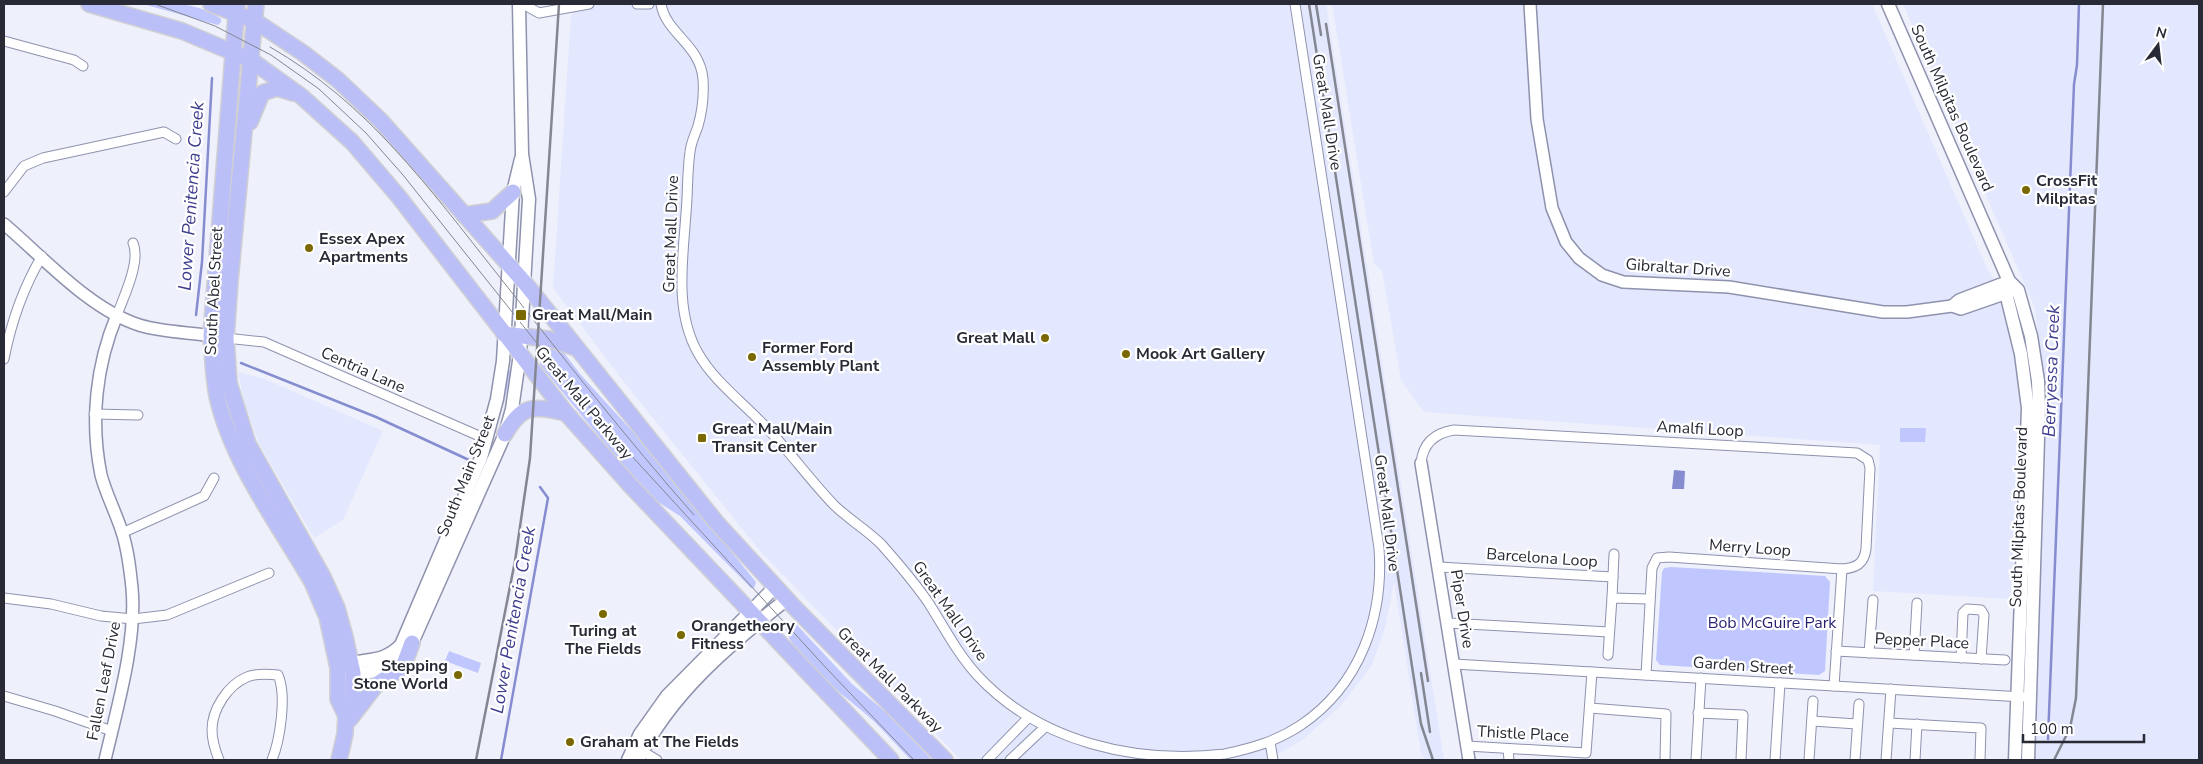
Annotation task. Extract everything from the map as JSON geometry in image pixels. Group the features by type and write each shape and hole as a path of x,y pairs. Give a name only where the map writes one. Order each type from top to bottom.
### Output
{"main road":[{"name":"Great Mall Parkway","path":"89,4 182,32 251,60 301,96 352,142 399,197 566,413 630,485 891,760"},
{"name":"Great Mall Parkway","path":"211,4 237,9 304,53 338,80 399,141 525,283 710,514 775,587 945,760"},
{"name":"South Abel Street","path":"219,337 242,147 256,4"},
{"name":"South Main Street","path":"347,668 385,657 400,644 505,434 512,409 520,354 529,199 522,154 519,4"},
{"name":"South Milpitas Boulevard","path":"1888,4 2011,288 2028,408 2024,697 2028,760"},
{"name":"South Abel Street","path":"237,9 219,337 240,444 248,474 293,536 321,600 347,668"},
{"path":"242,147 254,109 262,93 277,88 301,96"},
{"name":"South Main Street","path":"347,668 372,672 391,665 400,658 412,643 456,531 481,458 497,399 504,334 512,192 522,154"},
{"path":"464,214 492,211 512,192"},
{"path":"504,334 549,339 576,348"},
{"path":"505,434 514,418 524,410 542,408 566,413"},
{"path":"640,756 657,726 679,697 747,630 775,587"},
{"path":"628,760 640,734 667,696 755,616 787,599"},
{"path":"345,721 364,702 368,692 403,667 412,643"},
{"path":"338,760 345,721 338,699 347,668"},
{"name":"South Milpitas Boulevard","path":"2015,760 2024,697"}],"street":[{"path":"523,4 539,13 589,4"},
{"path":"637,4 649,4"},
{"name":"Great Mall Drive","path":"661,4 664,16 694,51 702,76 700,116 689,154 682,269 686,314 698,352 707,366 765,425 836,506 873,537 900,566 927,602 957,650 980,678 1028,718 1093,748 1148,758 1182,759 1250,749 1270,742 1294,730 1318,712 1345,682 1368,640 1375,616 1380,582 1377,536 1295,4"},
{"name":"Gibraltar Drive","path":"1530,4 1537,119 1552,208 1566,242 1574,253 1602,275 1623,282 1643,284 1730,287 1873,311 1907,312 1952,306 1958,300 2011,288"},
{"path":"4,41 74,60 82,66"},
{"path":"4,192 24,166 43,158 164,132 176,139"},
{"path":"4,224 42,256 68,282 117,315 159,330 219,337"},
{"path":"117,315 133,268 136,251 133,243"},
{"path":"4,359 9,332 21,298 42,256"},
{"name":"Fallen Leaf Drive","path":"106,760 132,618 130,567 122,533 102,476 94,414 104,354 117,315"},
{"name":"Centria Lane","path":"219,337 264,342 486,439"},
{"path":"94,414 138,415"},
{"name":"Amalfi Loop","path":"1421,463 1429,441 1438,434 1454,430 1857,453 1868,460 1870,468 1865,555 1860,564 1842,569"},
{"name":"Piper Drive","path":"1421,463 1469,760"},
{"path":"122,533 204,496 214,478"},
{"path":"1608,655 1614,554"},
{"name":"Merry Loop","path":"1646,675 1652,568 1657,558 1669,557 1842,569"},
{"name":"Barcelona Loop","path":"1439,567 1613,577"},
{"path":"1834,686 1842,569"},
{"path":"4,598 51,604 101,616 132,618 167,615 269,573"},
{"path":"1612,598 1650,599"},
{"path":"1869,653 1873,600"},
{"path":"1914,655 1917,603"},
{"path":"1961,658 1963,613 1967,609 1981,610 1984,615 1981,659"},
{"path":"1448,623 1610,632"},
{"name":"Pepper Place","path":"1836,651 2005,660"},
{"name":"Garden Street","path":"1454,664 2024,697"},
{"name":"Thistle Place","path":"1467,746 1586,753 1592,672"},
{"path":"219,760 213,744 212,729 215,712 234,686 248,676 265,674 278,675 282,684 280,726 272,760"},
{"path":"1696,760 1701,678"},
{"path":"1775,760 1780,683"},
{"path":"1886,760 1891,689"},
{"path":"4,696 112,731"},
{"path":"1809,760 1813,701"},
{"path":"1855,760 1859,704"},
{"path":"1590,708 1666,714 1665,760"},
{"path":"1698,713 1743,715 1741,760"},
{"path":"986,760 1028,718"},
{"path":"1812,721 1857,724"},
{"path":"1888,723 1981,728 1980,760"},
{"path":"1915,760 1917,724"},
{"path":"1010,760 1045,727"},
{"path":"1270,742 1272,760"},
{"path":"1508,748 1509,760"},
{"path":"640,756 657,760"}],"shaded area":[{"name":"Great Mall","path":"573,4 1326,4 1444,760 1425,760 1421,753 1394,582 1386,625 1372,665 1339,708 1301,741 1267,760 961,760 760,551 624,382 553,288"},
{"path":"1332,4 1872,4 1986,266 2019,323 2026,449 2010,599 1873,591 1880,445 1424,412 1401,380 1382,270 1374,264"},
{"path":"1903,4 2199,4 2199,760 2035,760 2044,388 2035,308"},
{"path":"238,372 265,379 383,431 343,520 314,538 259,444 244,402"},
{"path":"1674,470 1685,471 1684,489 1672,489"}],"green space":[{"path":"143,4 193,6 211,13 221,19 221,22 218,25"},
{"path":"542,342 558,345 580,374 642,442 756,582 754,588 751,588 680,516 644,491 540,365"},
{"path":"507,370 511,370 511,373 503,406"},
{"path":"1900,428 1926,428 1925,442 1900,442"},
{"name":"Bob McGuire Park","path":"1664,568 1825,576 1830,582 1825,671 1819,675 1660,665 1656,660 1662,572"},
{"path":"796,624 852,684 887,713 932,760 911,760 874,721 819,675 797,651 790,639 785,626"},
{"path":"449,651 481,663 478,673 445,661"}],"waterway":[{"name":"Berryessa Creek","path":"2048,739 2074,84 2077,65 2079,4"},
{"name":"Lower Penitencia Creek","path":"196,315 202,262 212,78"},
{"name":"Lower Penitencia Creek","path":"241,363 376,417 469,460"},
{"name":"Lower Penitencia Creek","path":"501,760 548,498 540,487"}],"tram line":[{"path":"155,4 215,26 271,55 319,89 366,133 403,175 544,352 618,441 828,670 914,760"},
{"path":"270,47 305,69 337,94 395,149 447,211 619,427 694,515"}],"railway":[{"path":"476,760 515,561 530,458 559,4"},
{"path":"1309,4 1421,724 1433,760"},
{"path":"1316,4 1321,35"},
{"path":"2054,760 2070,728 2076,698 2103,4"},
{"path":"1326,24 1428,681"},
{"path":"1421,673 1430,732"}],"place":[{"name":"CrossFit Milpitas","path":"2026,190"},
{"name":"Essex Apex Apartments","path":"309,248"},
{"name":"Great Mall/Main","path":"521,315"},
{"name":"Great Mall","path":"1045,338"},
{"name":"Mook Art Gallery","path":"1126,354"},
{"name":"Former Ford Assembly Plant","path":"752,357"},
{"name":"Great Mall/Main Transit Center","path":"702,438"},
{"name":"Turing at The Fields","path":"603,614"},
{"name":"Orangetheory Fitness","path":"681,635"},
{"name":"Stepping Stone World","path":"458,675"},
{"name":"Graham at The Fields","path":"570,742"}]}
